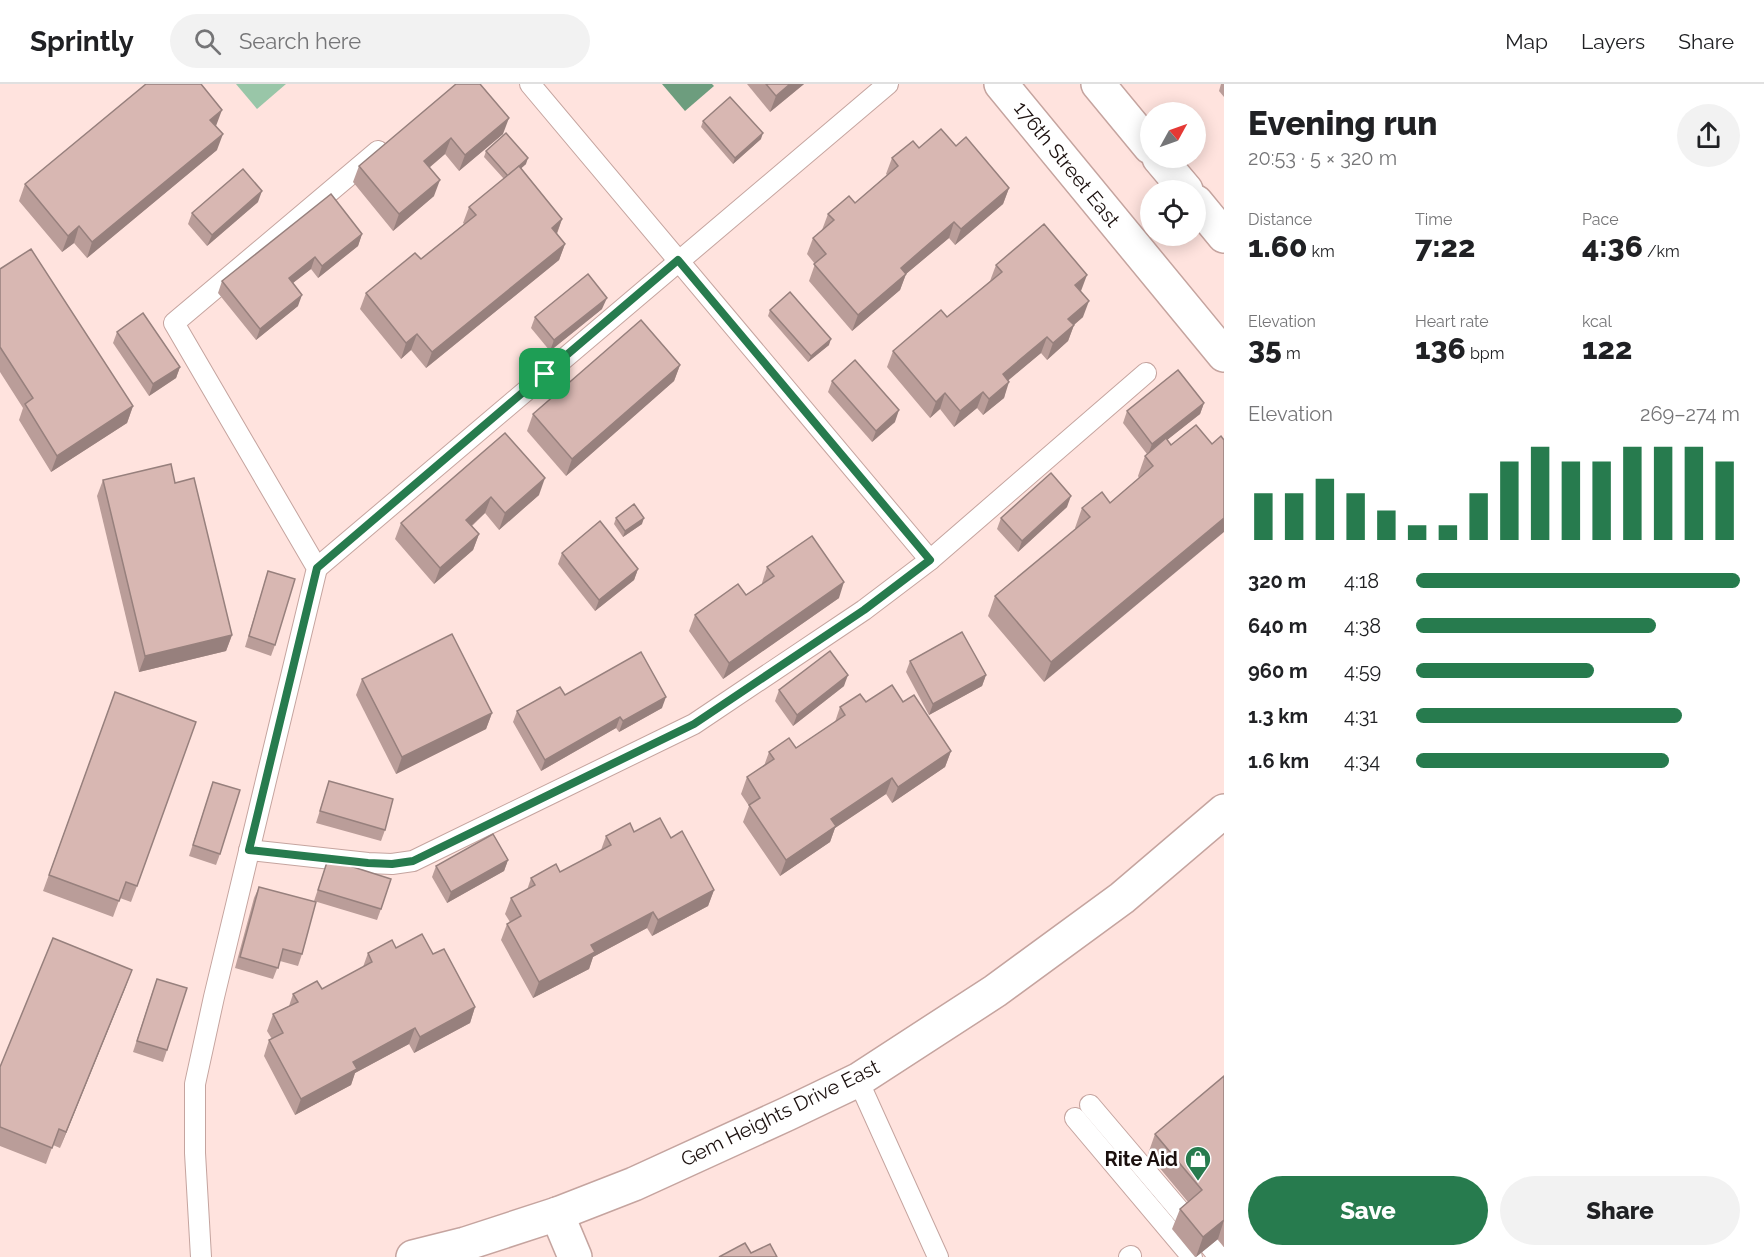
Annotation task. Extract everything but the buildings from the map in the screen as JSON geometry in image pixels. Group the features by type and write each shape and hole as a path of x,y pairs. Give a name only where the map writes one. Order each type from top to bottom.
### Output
{"street":[{"name":"176th Street East","path":"1001,84 1224,355"},
{"path":"1098,84 1140,135"},
{"path":"1167,168 1178,180"},
{"path":"1206,214 1224,236"},
{"name":"Gem Heights Drive East","path":"413,1257 465,1244 556,1214 634,1184 858,1080 1004,984 1122,898 1224,811"},
{"path":"556,1214 575,1257"}],"lane":[{"path":"530,84 930,560"},
{"path":"201,1257 195,1153 195,1084 317,568 888,84"},
{"path":"317,568 174,323 389,142"},
{"path":"249,850 368,863 392,864 413,861 694,724 864,610 930,560 1146,373"},
{"path":"858,1080 938,1257"},
{"path":"1090,1105 1186,1218"},
{"path":"1075,1118 1192,1257"}],"shaded area":[{"path":"236,84 286,84 257,109"},
{"path":"662,84 712,84 714,86 685,111"}],"place":[{"name":"Rite Aid","path":"1198,1182"}],"route":[{"path":"678,260 930,560 864,610 694,724 413,861 392,864 368,863 249,850 317,568 545,374 678,260"}]}
